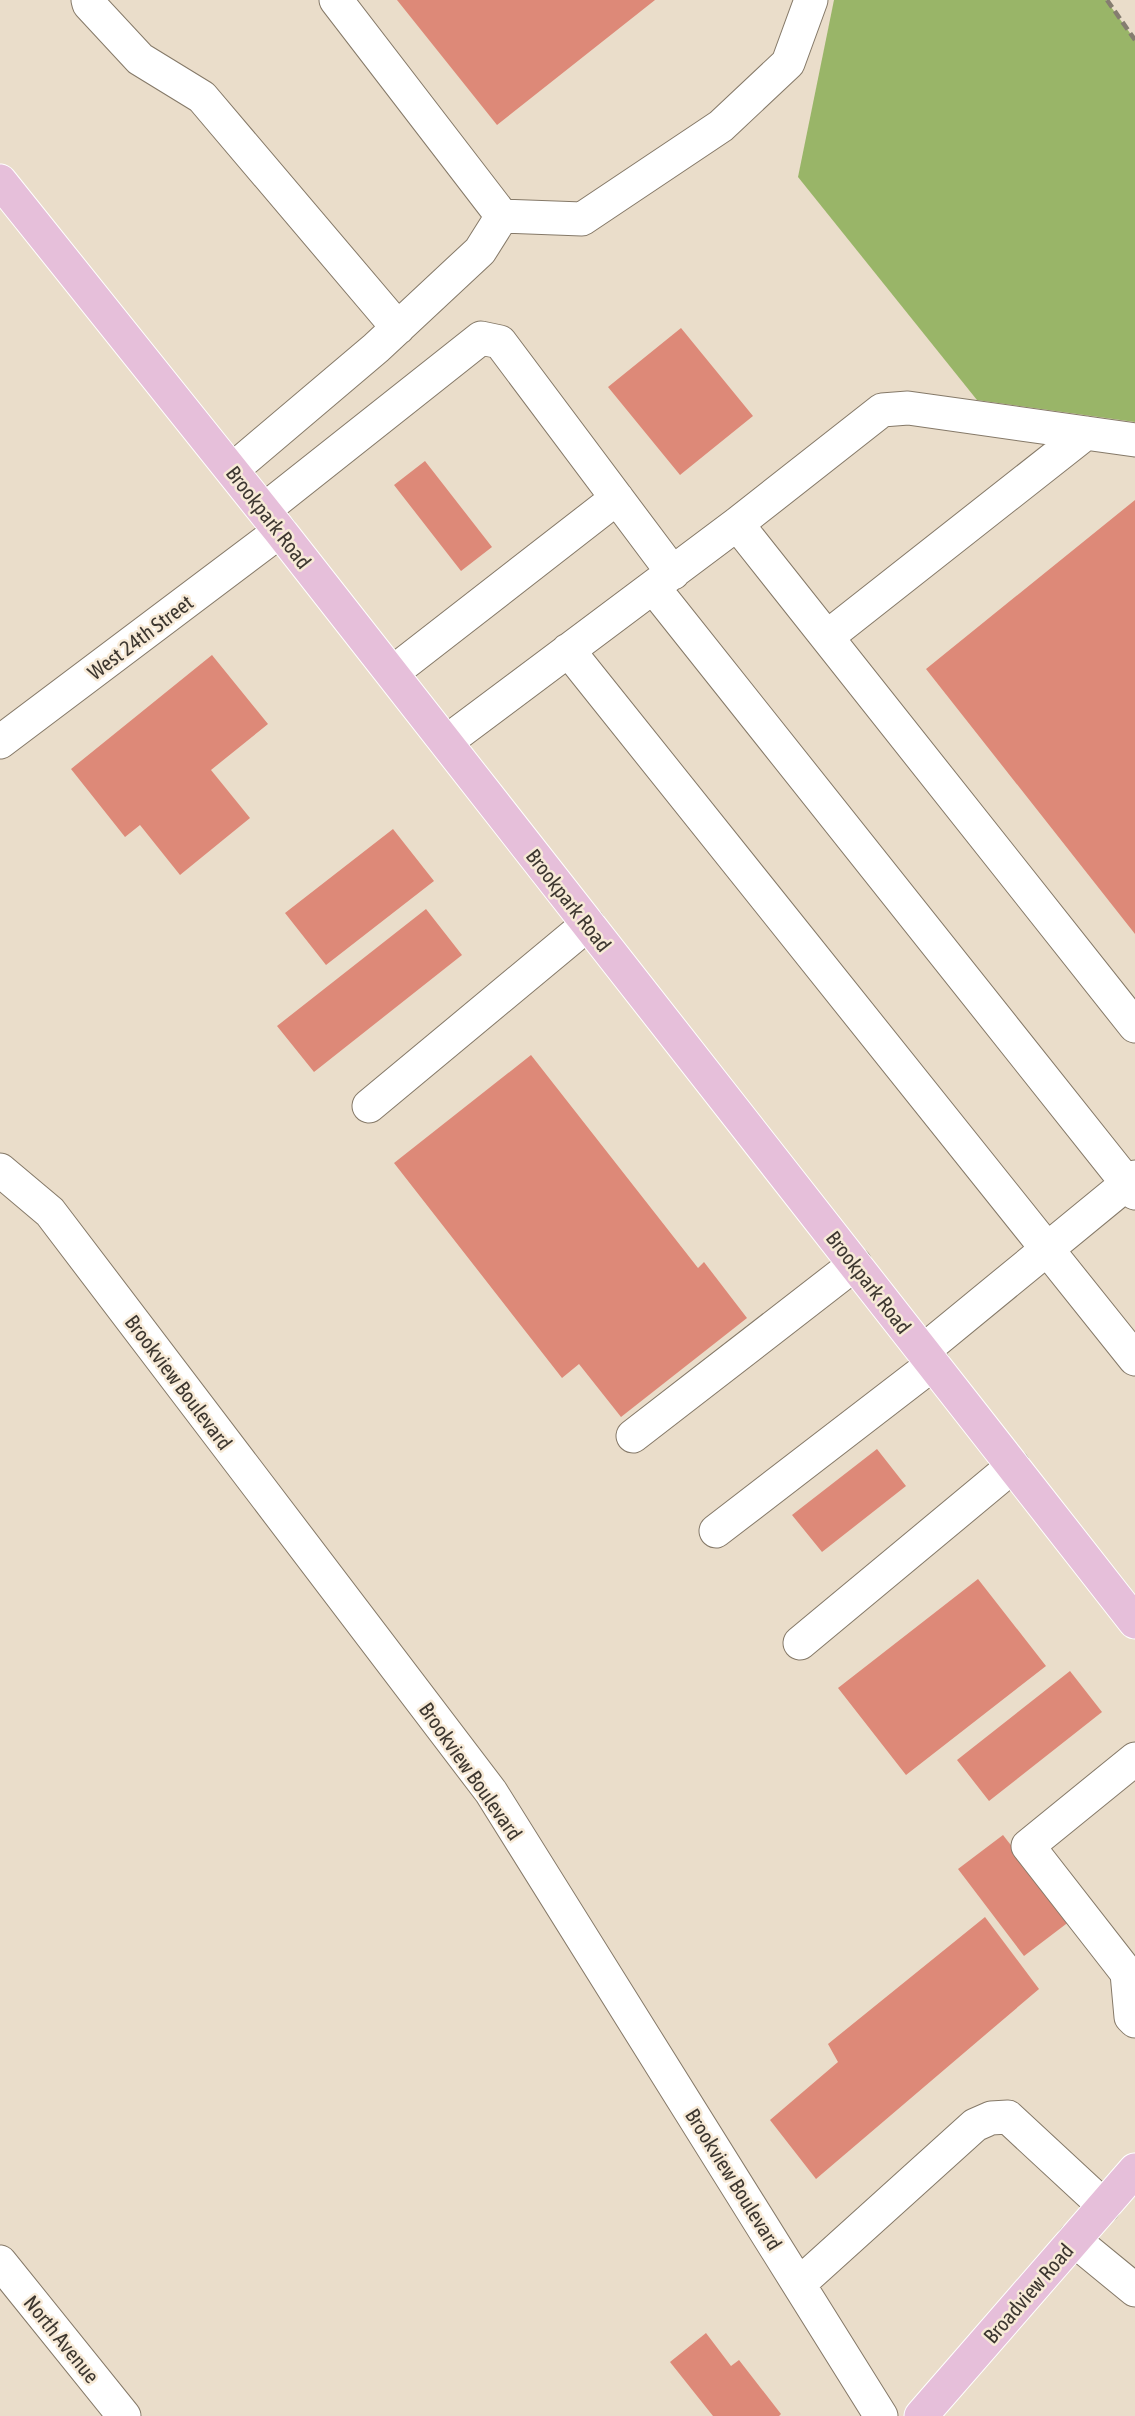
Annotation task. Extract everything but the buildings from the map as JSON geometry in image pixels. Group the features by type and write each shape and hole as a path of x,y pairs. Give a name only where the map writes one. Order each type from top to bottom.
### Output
{"main road":[{"name":"Brookpark Road","path":"0,181 392,673 1135,1622"},
{"name":"Broadview Road","path":"921,2416 1135,2170"}],"street":[{"path":"88,0 89,4 140,59 202,97 387,338"},
{"path":"336,0 502,216"},
{"path":"502,216 582,219 721,126 788,63 811,0"},
{"path":"232,470 387,338 480,251 502,216"},
{"name":"West 24th Street","path":"0,742 272,521 481,338 500,342 617,498"},
{"path":"446,742 737,524 882,410 908,408 1135,440"},
{"path":"827,637 1086,433"},
{"path":"392,673 617,498 663,580 1132,1185 1048,1249 928,1357 716,1531"},
{"path":"737,524 1135,1026"},
{"path":"568,650 1135,1359"},
{"path":"369,1106 588,924"},
{"name":"Brookview Boulevard","path":"0,1170 50,1212 491,1792 881,2416"},
{"path":"633,1436 855,1264"},
{"path":"800,1643 1013,1466"},
{"path":"1135,1759 1028,1846 1127,1973 1131,2017 1135,2021"},
{"path":"799,2284 975,2125 991,2118 1008,2117 1104,2206"},
{"path":"1074,2240 1135,2290"},
{"name":"North Avenue","path":"0,2262 124,2416"}],"green space":[{"path":"834,0 1106,0 1135,40 1135,422 977,400 798,177"}],"railway":[{"path":"1107,0 1135,40"}]}
